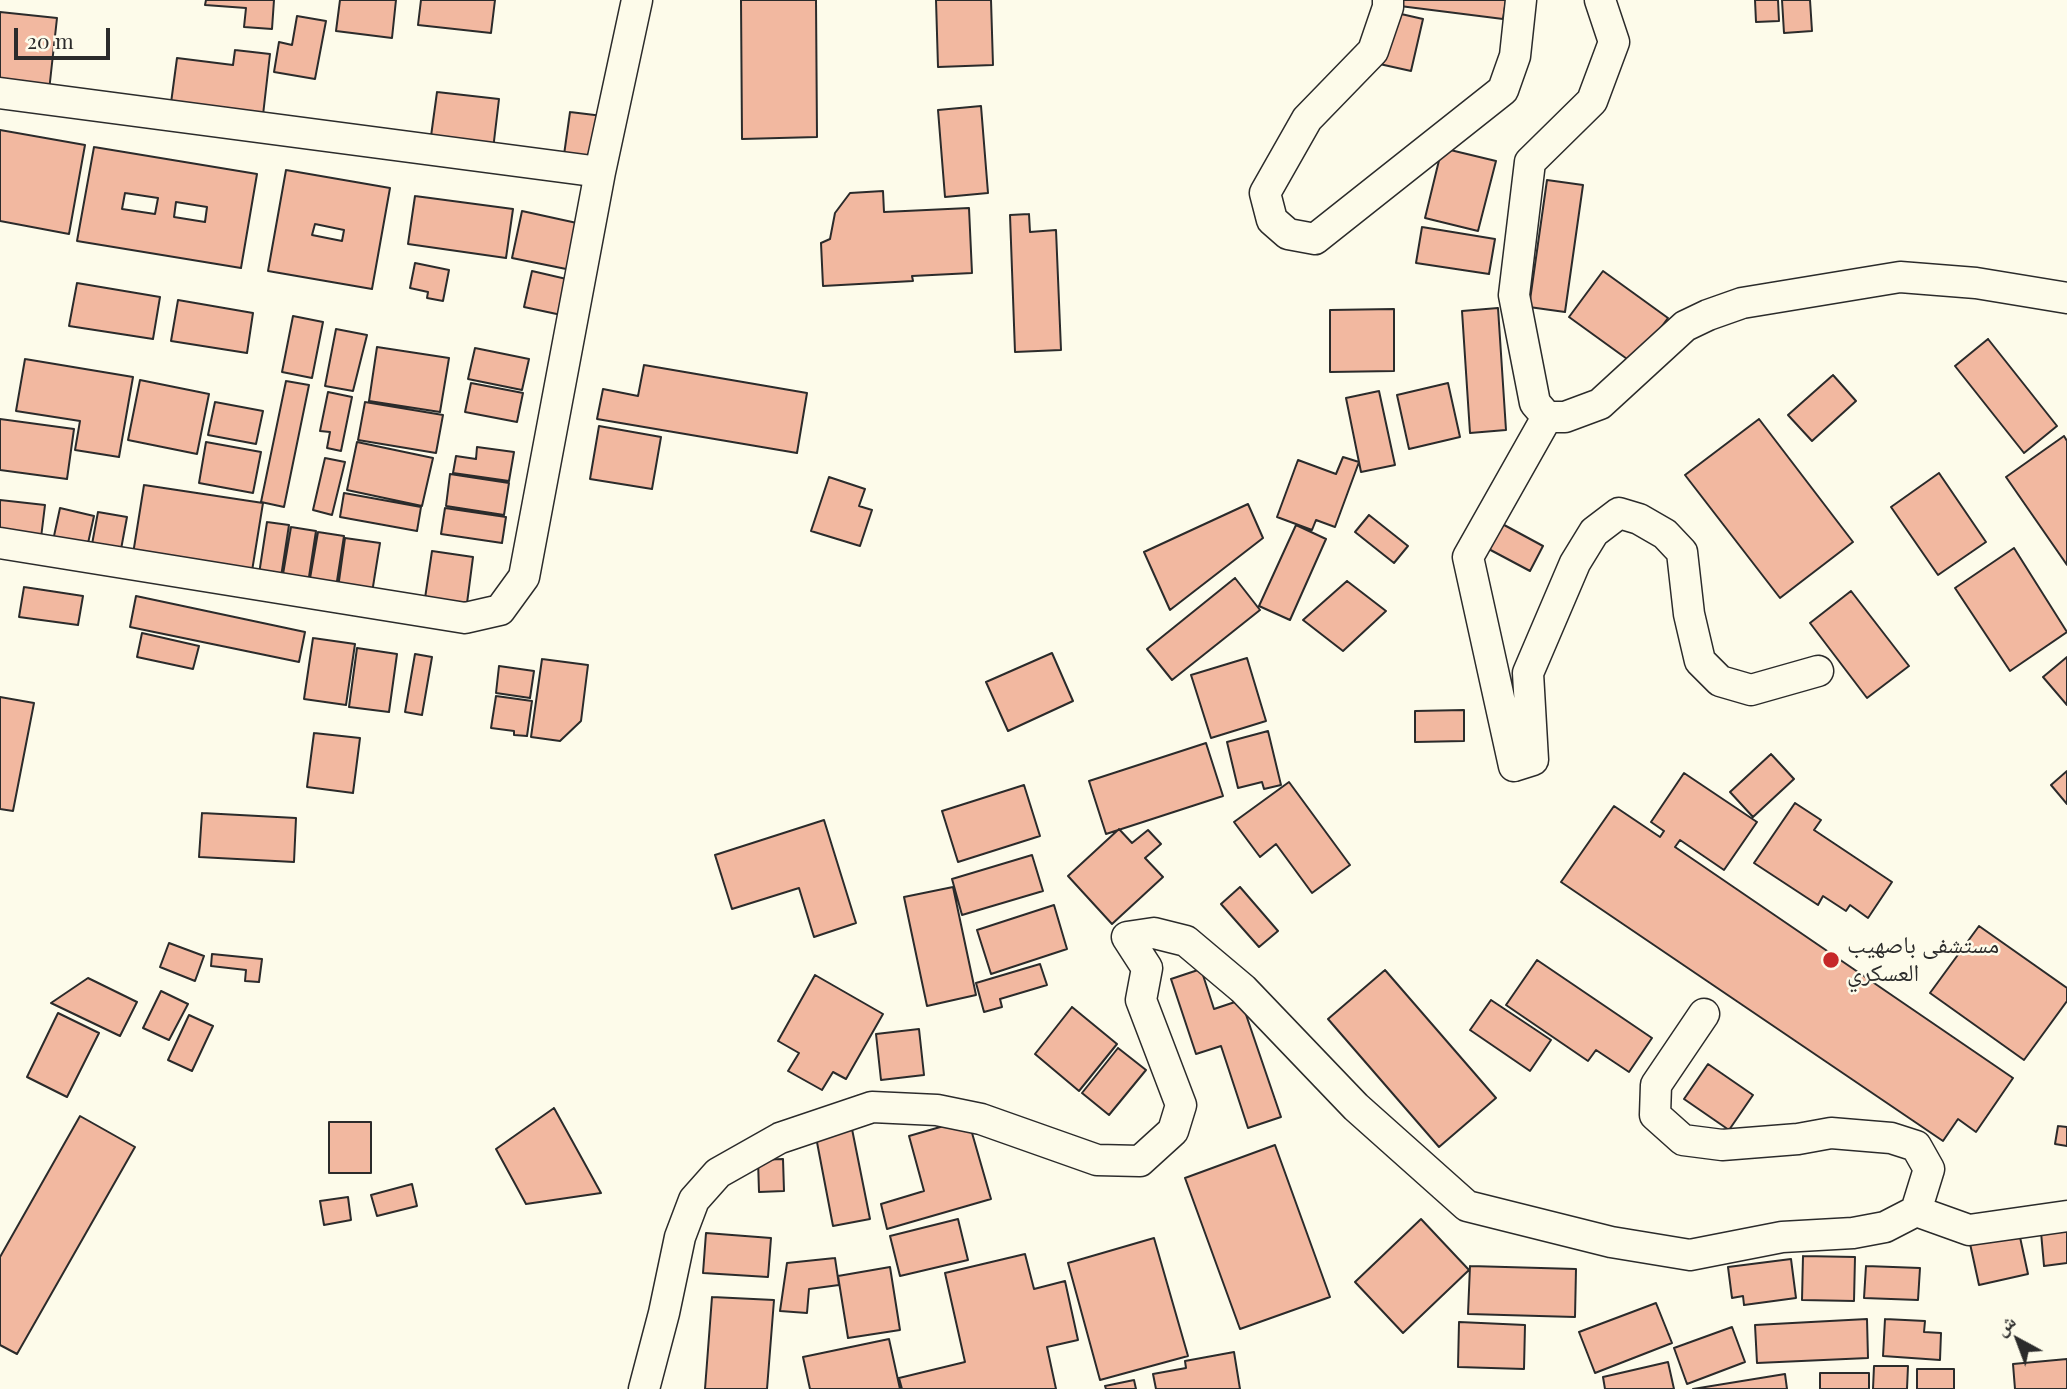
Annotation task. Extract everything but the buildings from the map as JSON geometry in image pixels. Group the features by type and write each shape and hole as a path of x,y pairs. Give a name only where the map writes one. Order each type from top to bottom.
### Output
{"street":[{"path":"0,544 465,618 500,610 524,577 600,172 637,0"},
{"path":"1388,0 1373,51 1307,119 1265,193 1272,220 1287,234 1315,239 1503,90 1515,55 1521,0"},
{"path":"1601,0 1614,42 1592,101 1530,162 1514,295 1535,403 1547,417 1565,417 1600,404 1685,326 1708,314 1742,303 1900,277 1976,283 2067,298"},
{"path":"0,93 600,172"},
{"path":"1547,417 1468,557 1514,766 1534,760 1528,673 1575,563 1594,532 1619,513 1639,519 1656,529 1682,552 1689,614 1700,661 1720,681 1751,691 1818,671"},
{"path":"644,1389 680,1237 694,1200 719,1173 780,1138 872,1107 937,1110 981,1119 1097,1160 1140,1161 1174,1130 1181,1105 1141,1000 1147,968 1127,937 1154,933 1186,942 1243,989 1356,1107 1467,1206 1611,1242 1690,1255 1782,1237 1853,1234 1885,1227 1916,1211 1929,1169 1916,1146 1891,1138 1831,1133 1798,1139 1722,1144 1683,1140 1655,1115 1656,1085 1704,1014"},
{"path":"1916,1211 1969,1230 2067,1216"}],"place":[{"name":"مستشفى باصهيب العسكري","path":"1831,960"}]}
